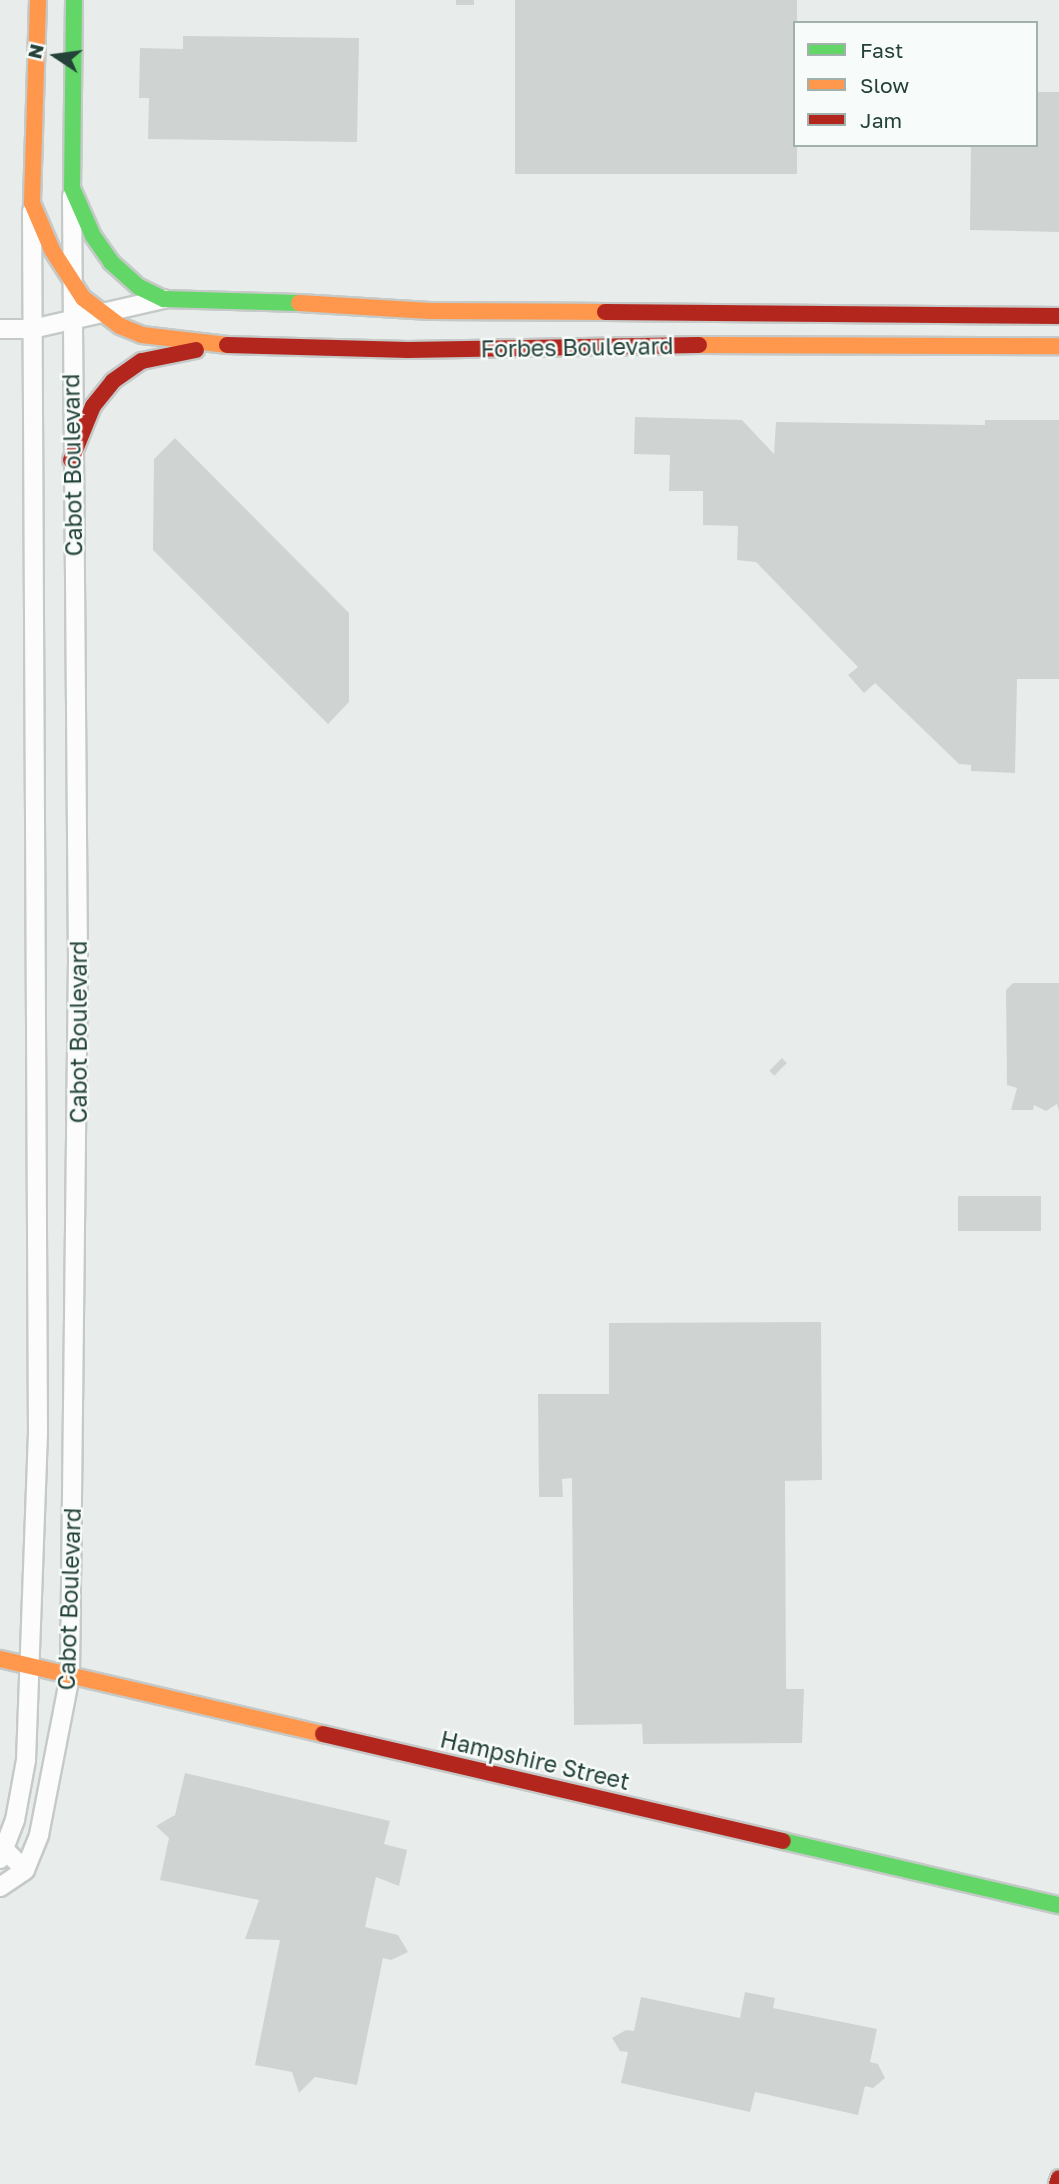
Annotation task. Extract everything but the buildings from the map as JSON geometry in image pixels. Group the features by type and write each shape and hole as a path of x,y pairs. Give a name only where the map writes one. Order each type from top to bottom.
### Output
{"street":[{"name":"Forbes Boulevard","path":"38,0 32,203 71,281 101,314 160,340 215,345 408,350 794,344 1059,346"},
{"name":"Forbes Boulevard","path":"74,0 72,188 93,236 111,262 139,287 164,299"},
{"name":"Cabot Boulevard","path":"32,203 40,1139 31,1666 26,1760 3,1855 25,1870 39,1835 63,1728 70,1675 78,961 71,460 72,188"},
{"name":"Forbes Boulevard","path":"101,314 164,299 374,304 430,311 1059,316"},
{"path":"0,329 32,329 101,314"},
{"path":"71,460 93,406 124,372 142,361 215,345"},
{"name":"Hampshire Street","path":"0,1659 1059,1905"},
{"path":"0,1887 25,1870"},
{"path":"1057,2184 1059,2178"}],"traffic: fast":[{"path":"74,0 72,188 93,236 111,262 139,287 164,299 299,303"},
{"path":"783,1841 1059,1905"}],"traffic: slow":[{"path":"38,0 32,203 52,250 83,298 120,326 142,335 227,345"},
{"path":"299,303 430,311 605,312"},
{"path":"699,345 1059,346"},
{"path":"0,1659 323,1734"}],"traffic: jam":[{"path":"605,312 1059,316"},
{"path":"227,345 408,350 699,345"},
{"path":"71,460 93,406 113,381 142,361 196,350"},
{"path":"323,1734 783,1841"},
{"path":"1057,2184 1059,2178"}]}
